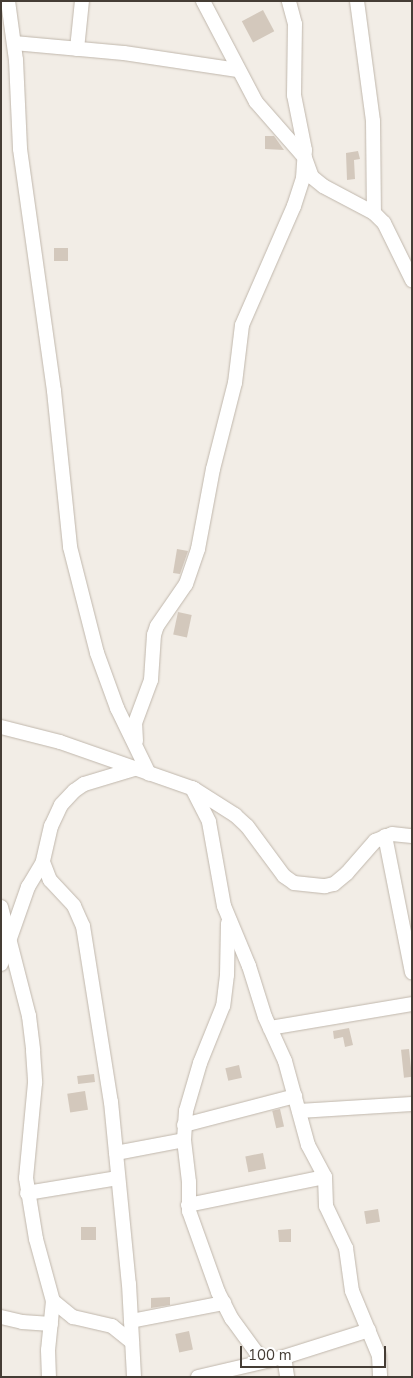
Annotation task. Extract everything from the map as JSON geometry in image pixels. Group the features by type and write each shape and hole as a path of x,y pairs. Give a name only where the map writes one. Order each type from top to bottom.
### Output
{"street":[{"path":"8,1 14,43 20,149 54,392 70,548 97,653 117,708 149,774"},
{"path":"77,49 82,1"},
{"path":"137,749 134,730 139,710 151,680 154,635 157,626 186,584 198,549 213,469 235,383 242,325 294,206 303,178 305,158 264,112 238,70 202,1"},
{"path":"289,1 295,24 294,95 305,158 314,179 374,213 384,224 410,268"},
{"path":"357,1 373,121 374,213"},
{"path":"14,43 77,49 238,70"},
{"path":"1,728 60,742 192,788 236,815 247,826 284,876 294,883 325,886 334,884 347,873 369,847 385,836 398,834 412,836"},
{"path":"1,964 28,887 43,862 51,826 61,806 74,791 84,784 134,769"},
{"path":"192,788 209,822 221,897 245,956 270,1028 285,1061 308,1145 325,1177 326,1206 346,1248 352,1291 370,1330 379,1356 380,1377"},
{"path":"385,836 412,972"},
{"path":"43,862 50,880 74,906 83,926 111,1102 131,1321 134,1377"},
{"path":"1,907 29,1016 33,1051 35,1083 26,1178 36,1240 53,1301 49,1377"},
{"path":"228,917 227,975 223,1006 192,1086 184,1125 189,1182 188,1205 190,1218 224,1303 247,1341 268,1361"},
{"path":"270,1028 412,1004"},
{"path":"184,1125 296,1096"},
{"path":"299,1111 412,1104"},
{"path":"116,1153 184,1140"},
{"path":"188,1205 325,1177"},
{"path":"27,1193 118,1178"},
{"path":"53,1301 73,1317 112,1326 132,1342"},
{"path":"131,1321 224,1303"},
{"path":"1,1317 22,1322 51,1324"},
{"path":"198,1377 224,1374 370,1330"},
{"path":"284,1357 287,1377"}],"building":[{"path":"263,10 274,31 253,42 242,21"},
{"path":"265,136 274,136 284,150 265,149"},
{"path":"358,151 360,159 354,160 355,179 347,180 346,153"},
{"path":"54,248 68,248 68,261 54,261"},
{"path":"177,549 188,551 180,574 173,573"},
{"path":"178,612 192,615 187,637 173,634"},
{"path":"349,1028 353,1045 345,1047 343,1037 334,1039 333,1031"},
{"path":"409,1049 412,1077 404,1078 401,1050"},
{"path":"239,1065 242,1078 228,1081 225,1068"},
{"path":"94,1074 95,1082 78,1084 77,1076"},
{"path":"85,1091 88,1110 70,1113 67,1094"},
{"path":"280,1109 284,1127 276,1128 272,1111"},
{"path":"263,1153 266,1169 248,1172 245,1156"},
{"path":"378,1209 380,1222 366,1224 364,1211"},
{"path":"81,1227 96,1227 96,1240 81,1240"},
{"path":"291,1229 291,1242 279,1242 278,1230"},
{"path":"170,1297 170,1305 151,1308 151,1298"},
{"path":"189,1331 193,1350 179,1352 175,1334"}]}
